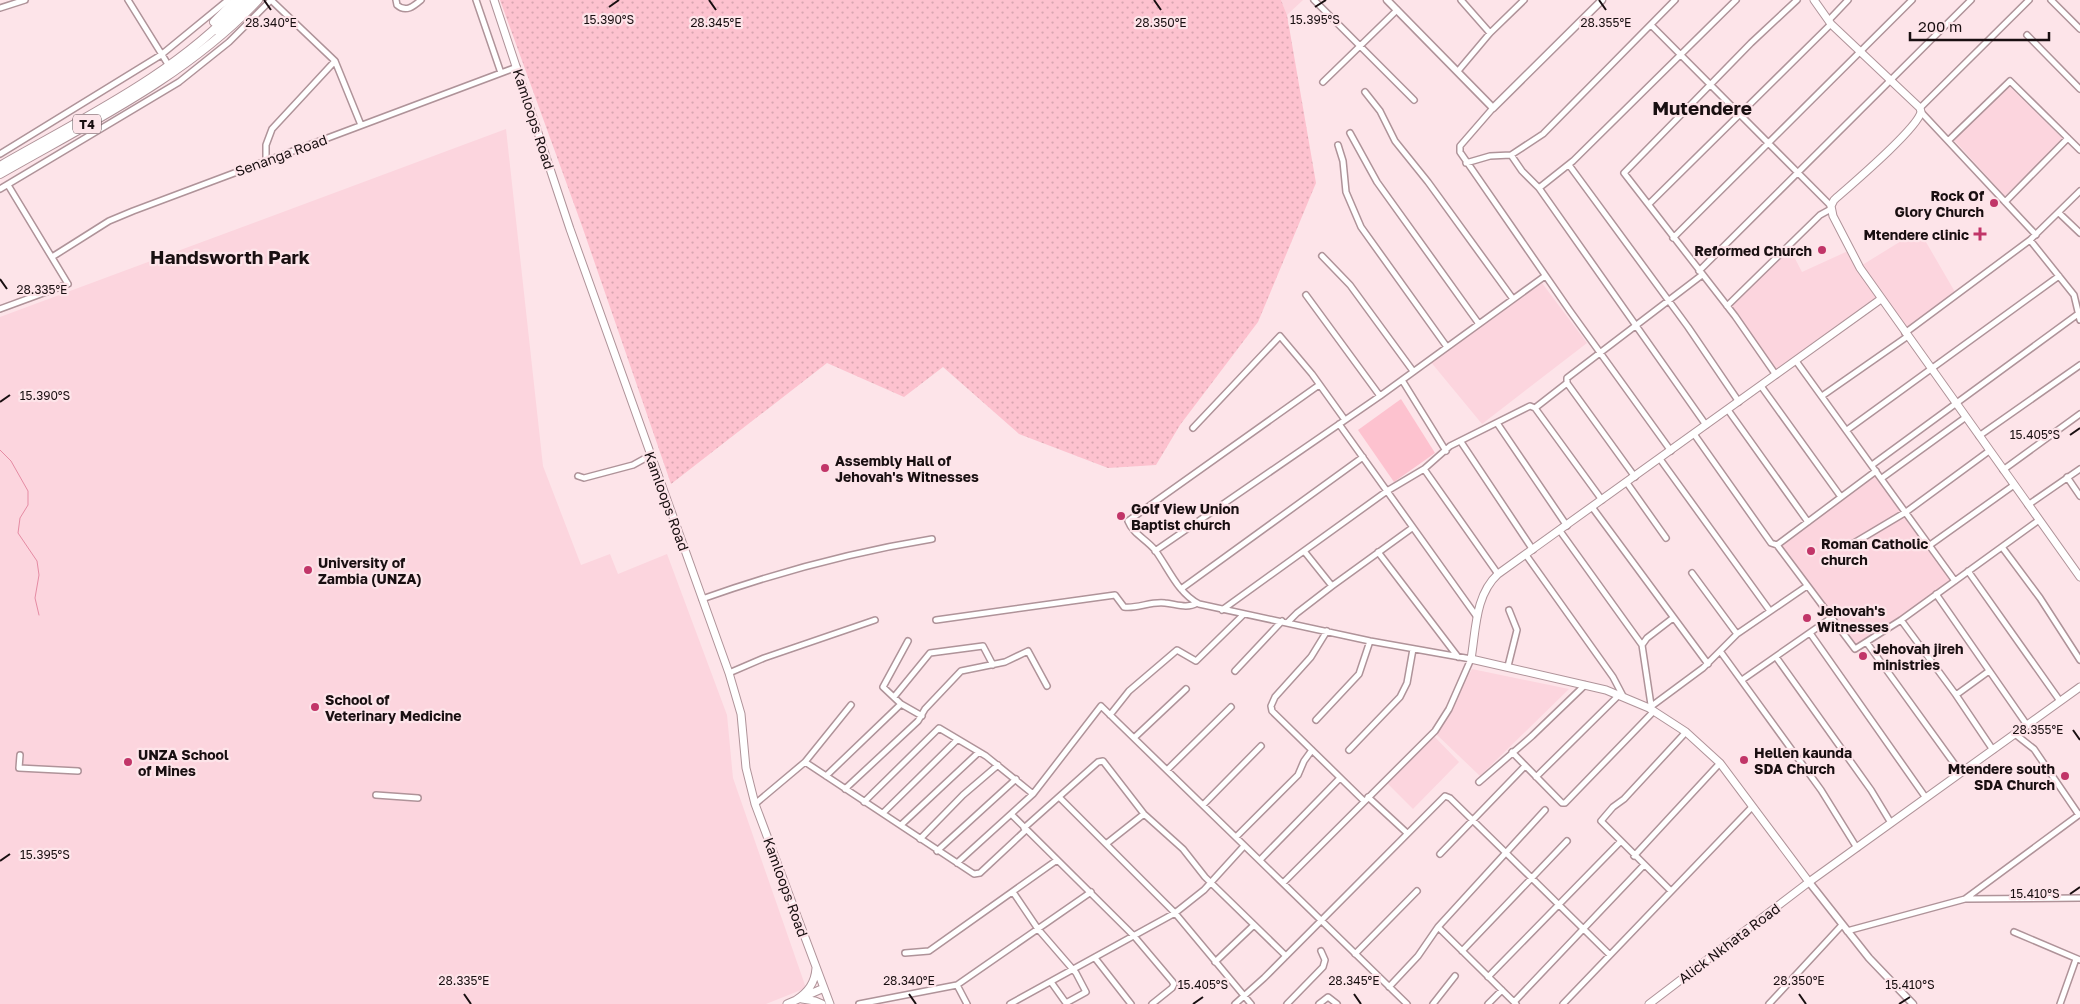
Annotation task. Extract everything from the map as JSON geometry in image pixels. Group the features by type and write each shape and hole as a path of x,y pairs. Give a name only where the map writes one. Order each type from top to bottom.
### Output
{"main road":[{"name":"T4","path":"194,50 236,0"},
{"name":"T4","path":"194,50 244,0"},
{"name":"T4","path":"0,174 171,69 251,0"},
{"name":"T4","path":"194,50 217,41 258,0"},
{"name":"Kamloops Road","path":"494,0 570,229 729,673 739,705 746,768 755,804 830,1004"},
{"path":"1814,0 1830,22 1920,110 1916,122 1831,207 1844,241 1881,298 2080,577"},
{"name":"T4","path":"0,166 171,69"},
{"path":"1808,882 1720,763 1686,732 1651,708 1585,684 1471,659 1477,617 1485,590 1498,574 1706,426 1881,298"},
{"name":"Alick Nkhata Road","path":"1649,1004 1808,882 2027,725 2078,692"},
{"path":"796,1000 803,996 813,983 816,967"},
{"path":"787,1004 824,988"},
{"path":"796,1000 806,999 822,1004"}],"street":[{"path":"0,8 25,0"},
{"path":"128,0 178,82"},
{"path":"0,154 161,55 228,0"},
{"path":"0,189 178,82 229,42 271,0 335,61 361,125"},
{"path":"396,0 396,5 403,9 409,9 421,0"},
{"path":"476,0 501,73"},
{"path":"1314,0 1414,100"},
{"path":"1387,0 1493,108"},
{"path":"1461,0 1490,33"},
{"path":"1458,71 1490,33 1524,0"},
{"path":"1602,0 1493,108 1460,146 1460,152 1599,352 1671,451"},
{"path":"1466,163 1490,156 1511,156 1543,134 1675,0"},
{"path":"1539,188 1569,164 1736,0"},
{"path":"1776,375 1727,306 1624,173 1710,84 1797,0"},
{"path":"1649,204 1830,22 1848,0"},
{"path":"1673,238 1912,0"},
{"path":"1535,408 1567,383 1568,376 1668,302 1701,273 1798,171 1971,0"},
{"path":"2029,0 1920,110 2036,234"},
{"path":"2051,0 2080,29"},
{"path":"1323,82 1397,10"},
{"path":"1651,25 1798,171 1831,207 1820,215 1727,306"},
{"path":"2027,35 2080,89"},
{"path":"266,161 266,145 272,129 335,61"},
{"name":"Senanga Road","path":"52,257 109,221 517,67"},
{"path":"1949,140 2010,81 2080,150"},
{"path":"1364,92 1380,111 1395,141 1428,182 1513,300"},
{"path":"1350,133 1377,182 1479,324"},
{"path":"2005,202 2068,138"},
{"path":"1338,145 1343,161 1346,192 1361,227 1447,347"},
{"path":"1511,156 1522,171 1539,188 1706,426"},
{"path":"1569,164 1739,402"},
{"path":"0,309 68,284 8,185"},
{"path":"1822,396 2030,240 2080,192"},
{"path":"2059,212 2080,233"},
{"path":"2030,240 2080,302"},
{"path":"1322,256 1328,260 1350,285 1413,371"},
{"path":"1155,551 1380,396 1546,276"},
{"path":"1847,430 2059,276"},
{"path":"1306,295 1380,396"},
{"path":"1872,465 1955,402 2079,317 2075,297"},
{"path":"1193,428 1280,336 1345,420"},
{"path":"1796,361 1955,581"},
{"path":"1979,436 2080,365"},
{"path":"1402,380 1446,450"},
{"path":"1567,383 1635,477"},
{"path":"1283,883 1435,731 1449,709 1471,659 1370,641 1197,603 1181,589 1155,551 1129,524 1130,519 1319,385"},
{"path":"1761,386 1841,497"},
{"path":"1222,610 1387,491 1424,469 1446,450 1530,406 1535,408 1602,500"},
{"path":"1728,410 1808,522"},
{"path":"2003,470 2080,414"},
{"path":"1882,478 1966,417"},
{"path":"1497,423 1567,526"},
{"path":"1339,424 1477,617"},
{"path":"1694,434 1771,542 1777,545 1852,648 1858,648 1867,643 1901,620 2039,520"},
{"path":"1461,442 1533,550"},
{"path":"1854,543 1906,512 1989,450"},
{"path":"578,476 584,478 612,471 651,455"},
{"path":"1181,589 1363,457"},
{"path":"1660,459 1770,611"},
{"path":"2028,505 2080,468"},
{"path":"1424,469 1498,574"},
{"path":"1777,545 1876,471"},
{"path":"2067,478 2080,496"},
{"path":"1626,483 1666,538"},
{"path":"1930,545 2014,485"},
{"path":"1592,507 1708,664"},
{"path":"1235,671 1285,622 1412,528"},
{"path":"1560,531 1642,645 1651,708"},
{"path":"702,599 740,584 865,550 932,539"},
{"path":"2002,547 2040,598 2080,660"},
{"path":"1304,551 1332,586"},
{"path":"1378,552 1458,657"},
{"path":"1526,555 1613,677 1621,696 1536,777"},
{"path":"1968,571 2060,702"},
{"path":"1692,573 1736,634"},
{"path":"1512,752 1565,804 1651,708 1708,664 1736,634 1807,586"},
{"path":"1936,594 2027,725"},
{"path":"936,620 1115,595 1124,607 1128,608 1151,603 1186,606 1197,603"},
{"path":"1508,666 1518,630 1509,610"},
{"path":"1110,715 1129,691 1177,650 1196,661 1244,614"},
{"path":"1642,645 1647,638 1673,618"},
{"path":"1742,680 1831,618"},
{"path":"729,673 764,658 875,620"},
{"path":"1901,620 1993,750"},
{"path":"1327,631 1312,657 1275,697 1272,706 1276,714 1340,778 1407,833"},
{"path":"1810,633 1926,798"},
{"path":"908,641 883,686 901,704 922,716"},
{"path":"1316,720 1359,674 1370,641"},
{"path":"1867,643 1961,773"},
{"path":"894,697 930,653 982,646 993,665"},
{"path":"1349,750 1400,697 1407,683 1413,649"},
{"path":"845,789 922,716 961,671 993,665 1028,651 1047,686"},
{"path":"1720,651 1821,790 1857,848"},
{"path":"1776,657 1870,790 1891,823"},
{"path":"1956,696 1989,670"},
{"path":"1479,782 1532,736 1585,684"},
{"path":"1134,738 1186,689"},
{"path":"826,776 901,704"},
{"path":"755,804 805,762 851,706"},
{"path":"956,863 1033,794 1101,706 1407,1004"},
{"path":"1167,770 1231,707"},
{"path":"864,802 939,728 998,765 1033,794"},
{"path":"1671,891 1601,823 1602,818 1624,799 1686,732"},
{"path":"1965,900 2080,814 2034,749 2015,734"},
{"path":"883,813 957,740"},
{"path":"1203,805 1261,746"},
{"path":"1236,837 1298,775 1304,761 1312,750"},
{"path":"901,825 979,752"},
{"path":"20,754 19,768 78,771"},
{"path":"805,762 956,863 978,874 1101,761 1106,764 1144,814 1183,849 1211,882 1286,956"},
{"path":"1634,856 1720,763"},
{"path":"920,839 963,795 998,765"},
{"path":"1440,854 1525,766"},
{"path":"1260,860 1340,778"},
{"path":"937,850 1016,779"},
{"path":"376,795 418,798"},
{"path":"1235,1004 1286,956 1445,796 1450,798 1610,955"},
{"path":"1060,798 1175,913 1251,1004"},
{"path":"1563,1004 1752,807"},
{"path":"1389,986 1418,956 1438,927 1545,810"},
{"path":"1011,814 1134,936 1174,984 1152,1004"},
{"path":"1106,844 1144,814"},
{"path":"1462,951 1567,841"},
{"path":"1488,977 1620,842"},
{"path":"1010,1004 1175,913 1211,882 1244,846"},
{"path":"905,953 929,950 1057,860"},
{"path":"1438,927 1515,1003 1582,929 1644,865"},
{"path":"1808,882 1881,971 1913,1004"},
{"path":"1355,954 1417,891"},
{"path":"1013,892 1038,929 1073,970 1086,992 1066,1003 1051,982"},
{"path":"859,1004 957,985 1091,892"},
{"path":"1847,931 1965,900 2080,898"},
{"path":"1215,962 1254,924"},
{"path":"1769,1004 1842,925"},
{"path":"2014,932 2078,959 2060,1004"},
{"path":"1287,1004 1323,967 1324,960 1320,951"},
{"path":"1095,958 1131,1004"},
{"path":"1433,1004 1455,976"},
{"path":"957,985 967,1004"},
{"path":"1488,1004 1502,990"},
{"path":"1319,1004 1328,996 1337,1004"}],"shaded area":[{"path":"500,0 1281,0 1287,15 1316,183 1258,322 1180,425 1156,465 1108,468 1019,434 943,367 904,397 827,363 671,484 582,226"},
{"path":"1281,0 1303,0 1287,15"},
{"path":"2009,86 2063,139 2005,196 1954,140"},
{"name":"University of Zambia (UNZA)","path":"506,129 543,466 581,565 610,554 618,574 667,554 727,715 733,778 806,988 766,1004 0,1004 0,317"},
{"path":"1919,230 1955,292 1903,331 1880,299 1774,375 1726,305 1788,245 1802,272 1848,251 1859,267"},
{"path":"1542,283 1587,343 1482,424 1430,361"},
{"path":"1401,399 1435,453 1394,482 1358,430"},
{"path":"1873,470 1953,581 1854,648 1827,621 1777,543"},
{"path":"1472,669 1569,689 1480,776 1436,734"},
{"path":"1432,734 1459,762 1413,809 1384,780"}],"waterway":[{"path":"0,450 11,461 28,491 28,505 20,518 18,533 37,561 39,575 35,598 39,615"}],"place":[{"name":"Rock Of Glory Church","path":"1994,203"},
{"name":"Mtendere clinic","path":"1980,234"},
{"name":"Reformed Church","path":"1822,250"},
{"name":"Assembly Hall of Jehovah's Witnesses","path":"825,468"},
{"name":"Golf View Union Baptist church","path":"1121,516"},
{"name":"Roman Catholic church","path":"1811,551"},
{"name":"University of Zambia (UNZA)","path":"308,570"},
{"name":"Jehovah's Witnesses","path":"1807,618"},
{"name":"Jehovah jireh ministries","path":"1863,656"},
{"name":"School of Veterinary Medicine","path":"315,707"},
{"name":"Hellen kaunda SDA Church","path":"1744,760"},
{"name":"UNZA School of Mines","path":"128,762"},
{"name":"Mtendere south SDA Church","path":"2065,776"}],"district":[{"name":"Mutendere","path":"1702,107"},
{"name":"Handsworth Park","path":"230,256"}]}
